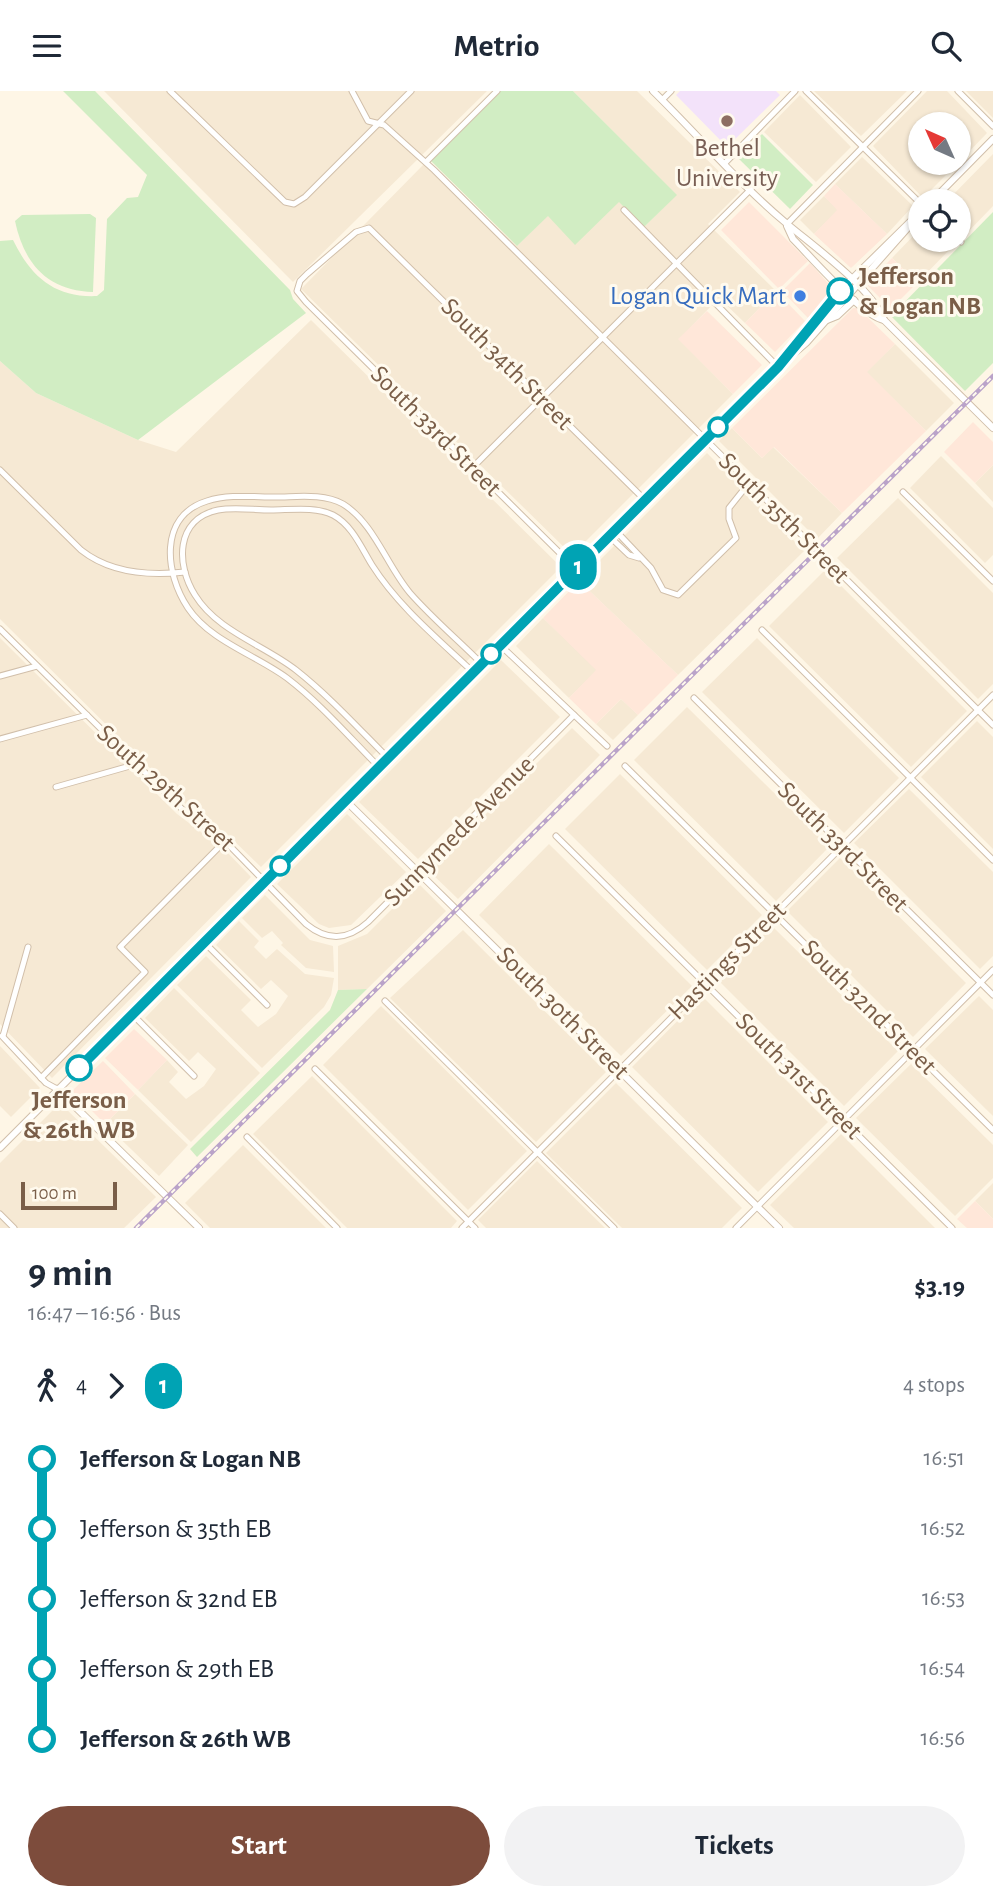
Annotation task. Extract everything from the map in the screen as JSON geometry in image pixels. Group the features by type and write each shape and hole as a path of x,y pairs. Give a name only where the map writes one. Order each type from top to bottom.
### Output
{"street":[{"path":"170,91 288,203 294,204 305,197 411,91"},
{"name":"South 35th Street","path":"352,91 368,121 378,123 426,162 993,725"},
{"path":"426,162 497,91"},
{"path":"653,91 787,224 800,232 854,282 880,310 884,320 993,428"},
{"path":"662,100 671,91"},
{"path":"725,163 795,91"},
{"path":"806,91 908,191"},
{"path":"787,224 918,91"},
{"path":"957,91 993,126"},
{"path":"944,189 993,139"},
{"path":"473,467 751,189"},
{"path":"624,211 778,367"},
{"path":"787,224 793,239 854,300 874,318 884,320"},
{"path":"778,367 908,226"},
{"name":"South 33rd Street","path":"369,228 356,232 307,274 300,281 297,292 576,569"},
{"name":"South 34th Street","path":"369,228 645,501"},
{"path":"0,1147 825,321 846,291"},
{"path":"825,321 837,316 854,300"},
{"path":"0,470 85,553 105,563 138,573 185,572"},
{"path":"615,530 651,568 663,590 674,596 682,593 736,538 729,508 749,483"},
{"path":"903,492 993,581"},
{"path":"379,767 302,690 200,622 187,607 172,573 172,537 183,517 201,503 223,497 326,498 343,504 360,520 411,593 482,664"},
{"path":"388,758 294,669 216,619 195,595 185,572 183,541 192,524 205,514 220,510 323,511 346,525 384,583 473,672"},
{"path":"609,536 629,555 639,558"},
{"name":"South 29th Street","path":"0,629 190,817 225,841 315,931 337,937"},
{"path":"762,630 993,860"},
{"path":"500,645 607,746"},
{"path":"0,676 38,666"},
{"name":"Hastings Street","path":"462,1228 993,695"},
{"name":"South 33rd Street","path":"694,698 993,995"},
{"path":"0,739 88,715"},
{"name":"Sunnymede Avenue","path":"337,937 359,930 574,715"},
{"path":"56,787 137,764"},
{"name":"South 32nd Street","path":"625,766 993,1130"},
{"name":"South 30th Street","path":"345,800 779,1228"},
{"name":"South 31st Street","path":"556,836 952,1228"},
{"path":"41,1078 145,972 120,947 225,841"},
{"path":"204,942 267,1005"},
{"path":"28,947 1,1035 41,1078 57,1089 199,1228"},
{"path":"736,1228 993,971"},
{"path":"385,1001 614,1228"},
{"path":"132,1014 194,1076"},
{"path":"315,1069 475,1228"},
{"path":"247,1137 337,1228"},
{"path":"0,1214 14,1228"}],"shaded area":[{"path":"104,91 487,91 293,282"},
{"path":"573,91 637,91 740,192 708,224 776,291 745,323 719,298 679,339 733,394 572,555 301,289 426,162 517,246 548,215 575,244 619,201 644,227 676,195"},
{"name":"Bethel University","path":"680,91 776,91 780,95 727,147 676,95"},
{"path":"814,91 907,91 861,136"},
{"path":"927,91 947,91 967,112 908,112 908,175 946,175 932,189 914,189 873,146"},
{"path":"966,91 993,91 993,118"},
{"path":"800,95 851,147 816,182 764,132"},
{"path":"971,116 987,133 971,150"},
{"path":"993,154 993,206 971,229 971,189 959,189"},
{"path":"862,157 908,201 908,211 887,234 835,184"},
{"path":"835,184 887,234 851,268 814,234 837,210 824,196"},
{"path":"824,196 838,210 814,234 800,220"},
{"path":"749,202 808,261 779,289 721,230"},
{"path":"908,241 908,252 947,252 917,283 892,258"},
{"path":"892,258 917,283 891,309 868,286 868,282"},
{"path":"810,263 834,290 808,318 782,291"},
{"path":"776,291 805,321 775,352 745,323"},
{"path":"853,308 858,308 895,344 867,372 926,431 842,513 774,447 762,458 732,428"},
{"path":"707,311 762,365 733,394 678,339"},
{"path":"311,320 561,567 261,867 229,836 190,808 0,619 0,361 36,393 138,440 176,452"},
{"path":"895,344 954,403 926,431 866,372"},
{"path":"973,422 993,442 993,465 975,483 944,452"},
{"path":"732,428 762,458 773,447 842,513 817,539 719,441"},
{"path":"707,453 804,551 678,675 579,581"},
{"path":"941,456 993,508 993,555 985,563 910,488"},
{"path":"993,465 993,502 975,483"},
{"path":"898,498 993,593 993,684 978,699 837,558"},
{"path":"825,570 967,711 911,767 769,626"},
{"path":"579,581 678,675 638,715 621,699 596,724 569,698 596,670 543,618"},
{"path":"543,618 597,670 569,698 516,646"},
{"path":"0,638 177,814 225,850 251,877 52,1078 0,1024"},
{"path":"757,638 899,778 844,833 702,692"},
{"path":"501,660 560,717 418,859 359,802"},
{"path":"621,699 638,715 613,740 596,724"},
{"path":"687,707 829,847 776,901 634,760"},
{"path":"977,721 993,737 993,849 921,777"},
{"path":"572,728 600,755 458,899 429,871"},
{"path":"620,774 762,915 707,970 565,829"},
{"path":"909,789 993,872 993,956 980,969 854,843"},
{"path":"347,814 406,872 351,925 329,928 319,924 277,884"},
{"path":"549,844 692,986 621,1056 479,915"},
{"path":"840,858 966,983 913,1037 787,911"},
{"path":"418,883 446,911 367,989 338,990 338,946 367,934"},
{"path":"265,895 310,940 333,946 334,972 306,968 281,945 283,943 272,931 262,938 242,918"},
{"path":"239,921 259,941 254,947 266,959 277,949 305,974 334,978 331,995 324,1007 262,1068 177,985 206,956 251,1000 241,1010 258,1027 276,1014 288,996 271,980 261,989 216,945"},
{"path":"772,926 898,1051 844,1106 718,980"},
{"path":"463,930 606,1072 536,1142 390,998"},
{"path":"174,988 260,1073 191,1142 138,1090 167,1060 178,1072 169,1082 186,1099 204,1086 216,1069 198,1052 189,1061 145,1018"},
{"path":"702,996 828,1122 758,1192 632,1067"},
{"path":"979,996 993,1010 993,1116 925,1049"},
{"path":"381,1006 527,1151 468,1210 323,1065"},
{"path":"134,1029 167,1060 138,1090 105,1058"},
{"path":"0,1046 40,1088 11,1117 0,1106"},
{"path":"103,1061 135,1094 105,1124 72,1091"},
{"path":"911,1064 993,1145 993,1178 955,1216 856,1118"},
{"path":"312,1076 457,1221 451,1228 347,1228 253,1134"},
{"path":"616,1083 742,1208 722,1228 622,1228 546,1153"},
{"path":"135,1094 188,1145 159,1176 105,1124"},
{"path":"60,1103 156,1197 124,1228 0,1228 0,1163"},
{"path":"841,1134 935,1228 794,1228 770,1205"},
{"path":"243,1145 326,1228 210,1228 185,1203"},
{"path":"537,1161 605,1228 486,1228 478,1220"},
{"path":"993,1183 993,1219 975,1201"},
{"path":"975,1201 993,1219 993,1228 967,1228 957,1219"}],"green space":[{"path":"63,91 95,91 290,290 293,299 306,313 138,440 36,393 0,361 0,241 13,240 28,265 46,283 69,293 97,296 104,290 107,219 127,198 138,197 147,175"},
{"path":"499,91 573,91 677,195 644,227 619,202 575,245 548,216 517,246 430,160"},
{"path":"762,134 813,185 790,209 738,158"},
{"path":"993,212 993,363 965,391 891,316 954,252 971,252 971,234"},
{"path":"90,214 96,218 93,292 63,287 40,272 25,250 15,221 22,215"},
{"path":"367,989 197,1157 190,1149 330,1010 338,990"}],"railway":[{"path":"136,1228 993,376"}],"bus line":[{"name":"1","path":"79,1068 778,367 840,291"}],"place":[{"name":"Bethel University","path":"727,121"},
{"name":"Jefferson & Logan NB","path":"840,291"},
{"name":"Logan Quick Mart","path":"800,296"},
{"name":"Jefferson & 26th WB","path":"79,1068"}]}
